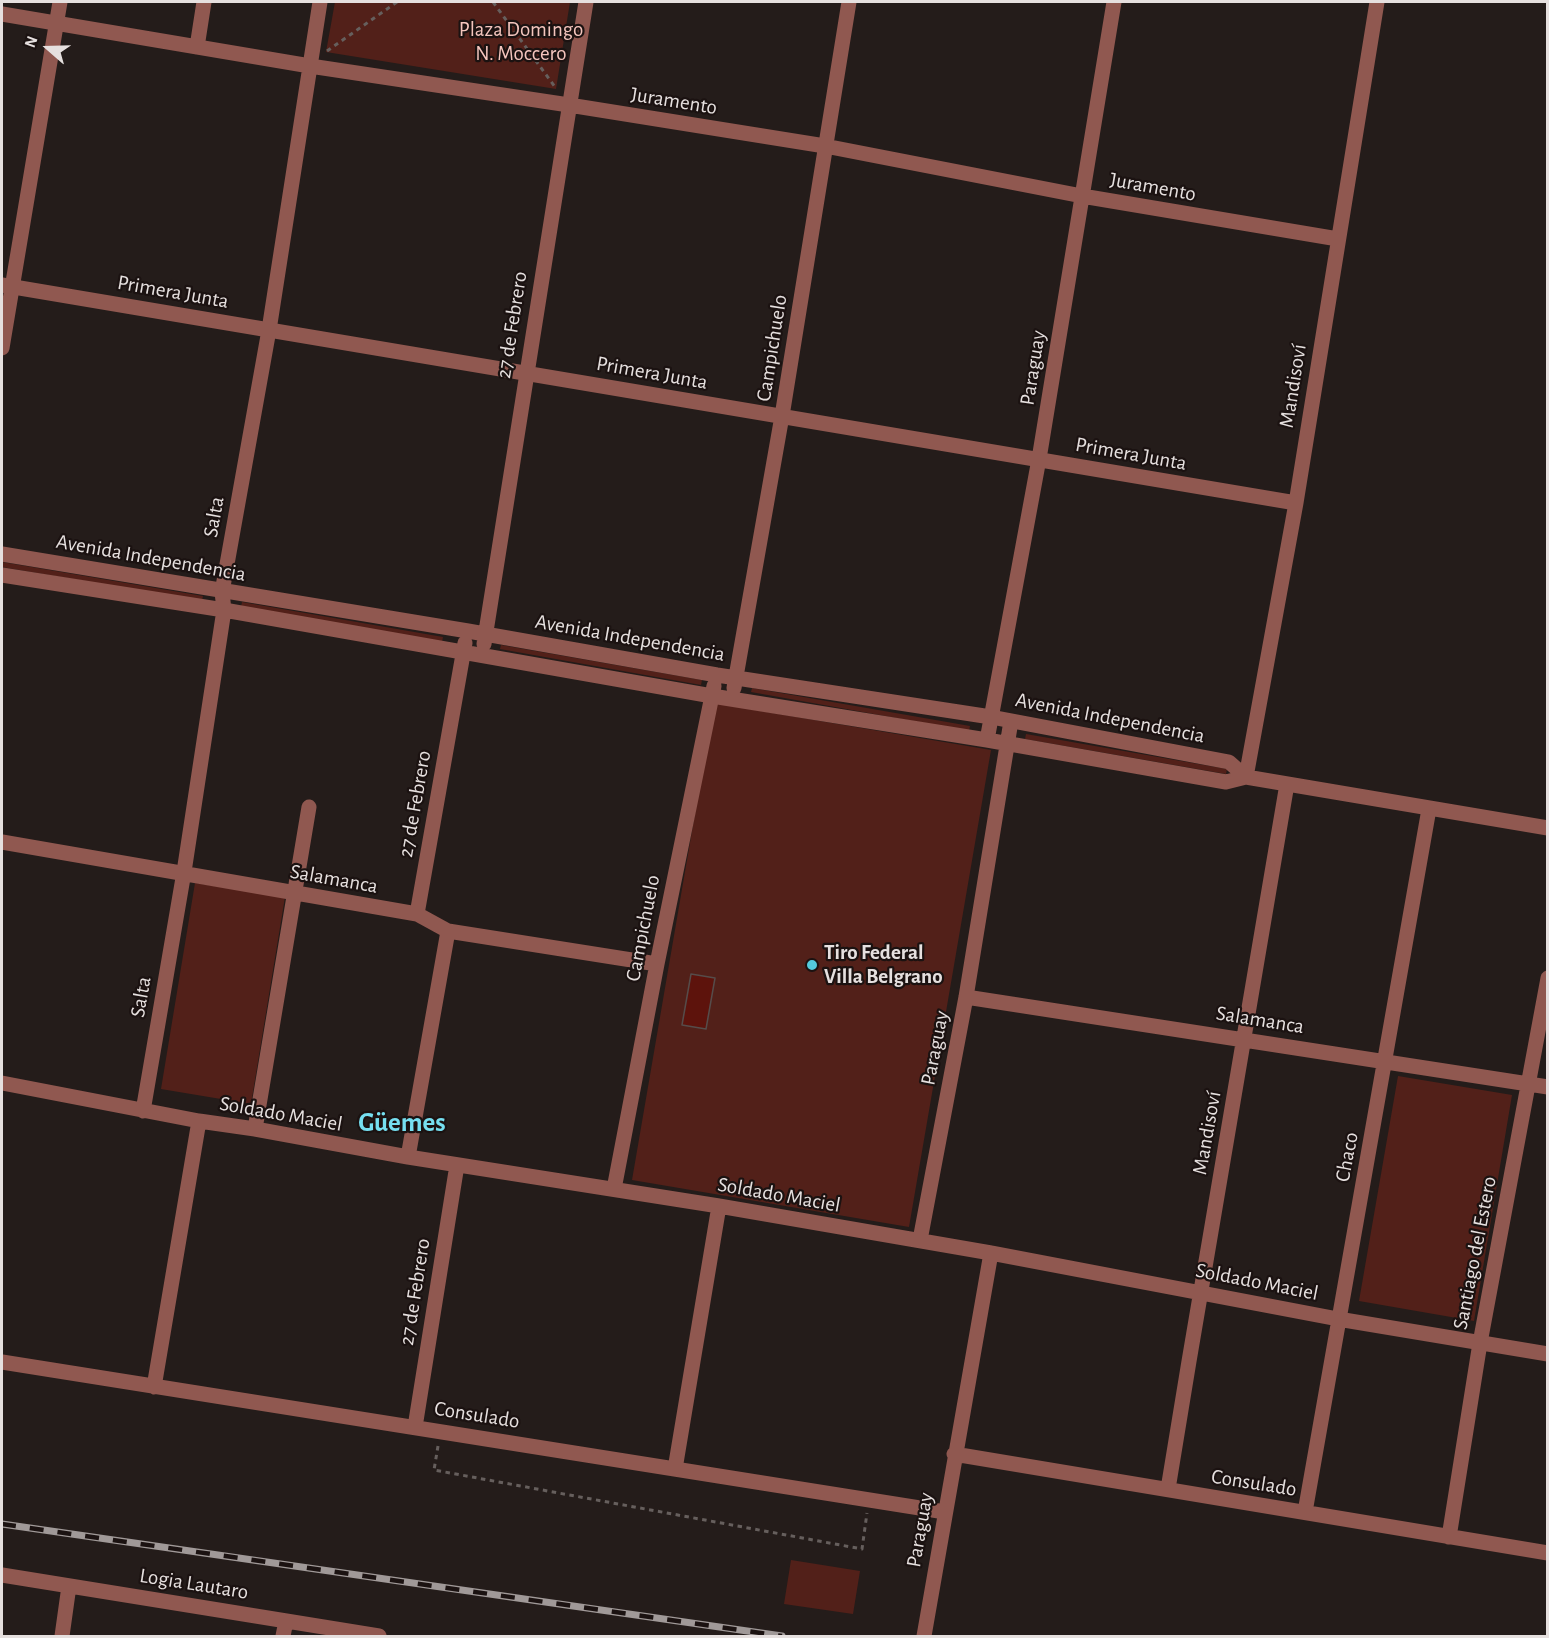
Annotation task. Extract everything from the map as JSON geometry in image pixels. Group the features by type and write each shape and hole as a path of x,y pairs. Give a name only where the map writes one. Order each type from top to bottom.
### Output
{"street":[{"path":"2,348 7,286 60,2"},
{"path":"197,47 204,2"},
{"name":"Salta","path":"143,1111 224,610 222,592 269,330 320,2"},
{"name":"27 de Febrero","path":"482,655 586,2"},
{"name":"Campichuelo","path":"733,700 849,2"},
{"name":"Paraguay","path":"987,740 1039,459 1114,2"},
{"name":"Mandisoví","path":"1246,777 1296,503 1377,2"},
{"name":"Juramento","path":"2,14 310,66 825,146 1082,196 1338,239"},
{"name":"Primera Junta","path":"7,286 1296,503"},
{"name":"Avenida Independencia","path":"2,554 486,634 717,675 992,717 1229,762 1246,777"},
{"name":"Avenida Independencia","path":"2,575 224,610 733,700 987,740 1227,782 1246,777 1548,828"},
{"name":"27 de Febrero","path":"417,914 468,631"},
{"name":"Campichuelo","path":"614,1190 657,964 717,675"},
{"name":"Paraguay","path":"920,1240 966,997 1011,721"},
{"name":"Mandisoví","path":"1168,1490 1287,784"},
{"path":"255,1129 309,807"},
{"name":"Chaco","path":"1305,1512 1429,809"},
{"name":"Salamanca","path":"2,842 417,914 448,931 657,964"},
{"path":"408,1157 448,931"},
{"name":"Santiago del Estero","path":"1449,1537 1480,1343 1548,978"},
{"name":"Salamanca","path":"966,997 1548,1087"},
{"name":"Soldado Maciel","path":"2,1083 143,1111 408,1157 920,1240 1338,1319 1548,1354"},
{"path":"154,1387 199,1121"},
{"name":"27 de Febrero","path":"415,1427 457,1165"},
{"path":"675,1468 719,1206"},
{"name":"Paraguay","path":"924,1636 954,1454 992,1253"},
{"name":"Consulado","path":"2,1362 945,1512"},
{"name":"Consulado","path":"954,1454 1548,1553"},
{"name":"Logia Lautaro","path":"2,1575 379,1636"},
{"path":"62,1636 69,1586"},
{"path":"284,1636 286,1620"}],"path":[{"path":"310,66 397,2"},
{"path":"493,2 569,105"},
{"path":"440,1431 434,1470 862,1549 869,1500"}],"green space":[{"name":"Plaza Domingo N. Moccero","path":"335,2 570,2 556,89 326,52"},
{"path":"2,562 203,596 202,601 2,567"},
{"path":"242,602 443,637 442,642 241,607"},
{"path":"501,645 702,680 701,685 500,649"},
{"path":"752,688 970,726 969,731 751,692"},
{"name":"Tiro Federal Villa Belgrano","path":"714,703 991,750 909,1227 632,1180"},
{"path":"1026,734 1227,769 1226,774 1025,739"},
{"path":"195,883 285,897 251,1104 161,1089"},
{"path":"1398,1076 1512,1095 1474,1321 1359,1301"},
{"path":"791,1560 860,1571 853,1614 784,1604"}],"building":[{"path":"691,974 715,978 706,1029 682,1025"}],"railway":[{"path":"2,1524 782,1636"}],"place":[{"name":"Tiro Federal Villa Belgrano","path":"812,965"}],"district":[{"name":"Güemes","path":"402,1123"}]}
